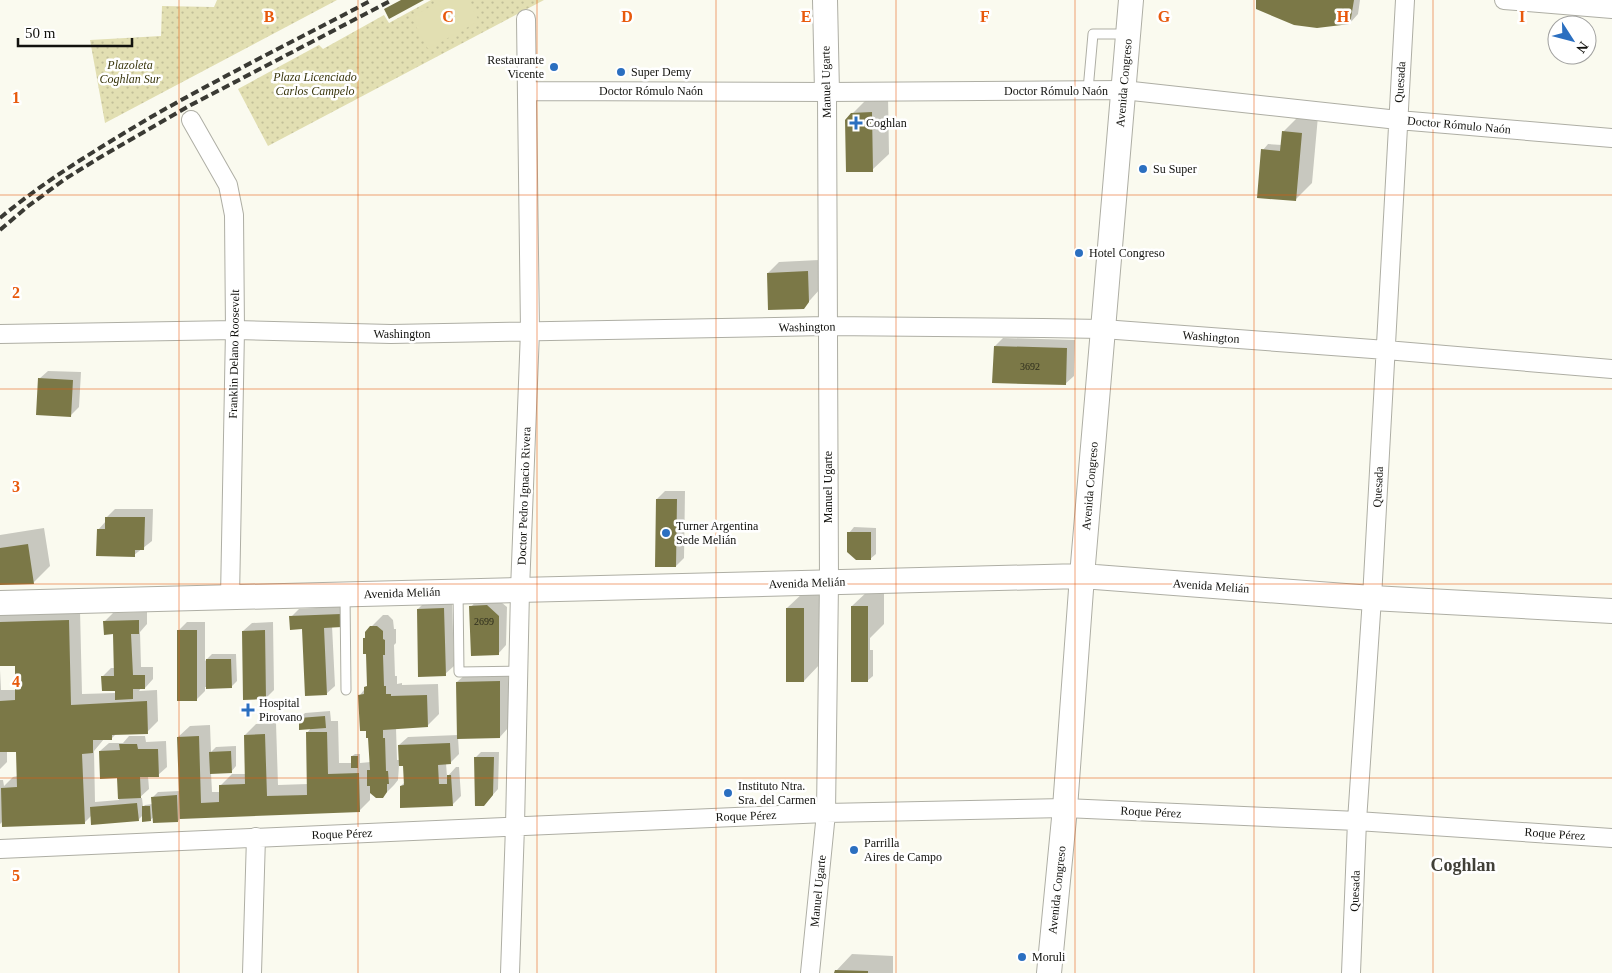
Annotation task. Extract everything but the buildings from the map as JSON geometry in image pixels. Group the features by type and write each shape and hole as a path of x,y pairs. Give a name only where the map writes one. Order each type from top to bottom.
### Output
{"street":[{"name":"Manuel Ugarte","path":"810,973 826,813 829,582 825,0"},
{"name":"Avenida Congreso","path":"1049,973 1065,808 1082,576 1131,0"},
{"name":"Quesada","path":"1352,973 1357,822 1372,598 1405,0"},
{"path":"1504,0 1612,9"},
{"name":"Doctor Pedro Ignacio Rivera","path":"510,973 516,826 520,590 530,331 526,19"},
{"name":"Doctor Rómulo Naón","path":"527,91 827,92 1123,90 1398,120 1612,138"},
{"name":"Franklin Delano Roosevelt","path":"191,120 228,185 234,215 230,598"},
{"name":"Washington","path":"0,334 234,330 391,334 827,326 1103,329 1612,369"},
{"name":"Avenida Melián","path":"0,603 1082,576 1372,598 1612,611"},
{"name":"Roque Pérez","path":"0,848 826,813 1065,808 1357,822 1612,838"},
{"path":"252,973 256,837"}],"lane":[{"path":"1088,90 1093,34 1128,34"},
{"path":"458,591 459,672 519,671"},
{"path":"345,595 346,690"}],"green space":[{"name":"Plazoleta Coghlan Sur","path":"217,0 337,0 105,123 90,40 161,36 162,6 214,7"},
{"name":"Plaza Licenciado Carlos Campelo","path":"431,0 544,0 268,146 238,89 319,45 323,49 384,15 389,23"},
{"path":"443,0 468,0 479,21 428,49 411,17"}],"railway":[{"path":"0,218 55,177 151,117 372,0"},
{"path":"0,230 65,179 99,158 189,106 392,0"}],"place":[{"name":"Restaurante Vicente","path":"554,67"},
{"name":"Super Demy","path":"621,72"},
{"name":"Coghlan","path":"856,123"},
{"name":"Su Super","path":"1143,169"},
{"name":"Hotel Congreso","path":"1079,253"},
{"name":"Turner Argentina Sede Melián","path":"666,533"},
{"name":"Hospital Pirovano","path":"248,710"},
{"name":"Instituto Ntra. Sra. del Carmen","path":"728,793"},
{"name":"Parrilla Aires de Campo","path":"854,850"},
{"name":"Moruli","path":"1022,957"}],"district":[{"name":"Coghlan","path":"1463,865"}]}
